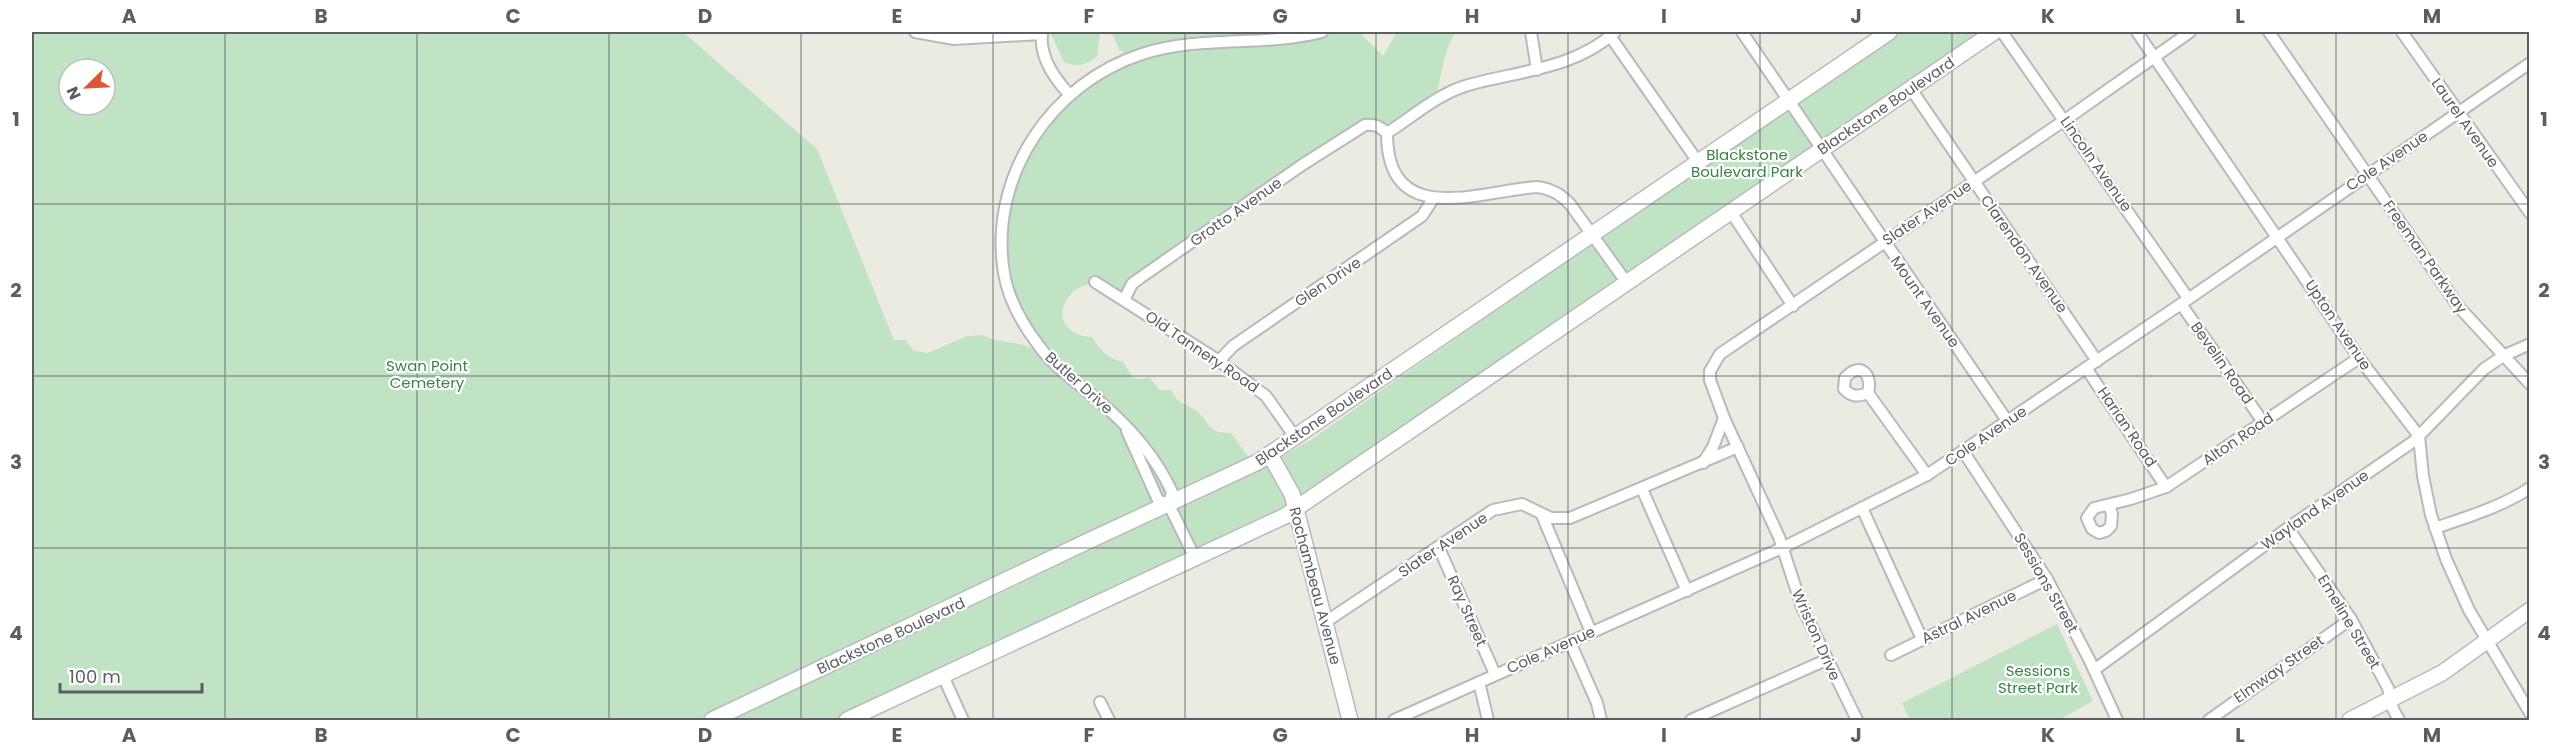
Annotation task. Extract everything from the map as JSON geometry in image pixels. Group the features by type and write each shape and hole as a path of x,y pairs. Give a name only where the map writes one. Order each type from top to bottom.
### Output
{"main road":[{"name":"Blackstone Boulevard","path":"848,720 1285,516 1994,32"},
{"name":"Blackstone Boulevard","path":"712,720 1169,505 1270,455 1787,101 1882,33"},
{"name":"Rochambeau Avenue","path":"1270,455 1292,494 1350,720"},
{"path":"2350,720 2435,677 2529,610"}],"street":[{"path":"915,32 954,39 1042,33 1042,54 1056,78 1070,94"},
{"name":"Butler Drive","path":"1195,558 1169,505 1172,492 1166,478 1143,442 1053,363 1020,315 1004,275 1002,257 1008,198 1017,171 1032,139 1046,119 1070,94 1095,75 1117,63 1159,49 1281,40 1322,32"},
{"path":"1531,32 1537,70"},
{"name":"Mount Avenue","path":"1742,32 2008,422"},
{"name":"Lincoln Avenue","path":"2002,32 2065,120 2185,301"},
{"name":"Upton Avenue","path":"2137,32 2359,358 2419,436"},
{"name":"Slater Avenue","path":"1324,623 1493,510 1522,504 1542,515 1560,520 1577,516 1738,447 1710,380 1710,371 1720,354 2065,120 2190,32"},
{"name":"Freeman Parkway","path":"2269,32 2458,306 2529,384"},
{"name":"Laurel Avenue","path":"2402,32 2529,213"},
{"path":"1627,283 1570,204 1552,189 1524,188 1449,200 1419,195 1405,185 1394,172 1387,150 1387,133 1446,94 1465,86 1560,63 1613,34 1698,162"},
{"name":"Cole Avenue","path":"1394,720 1782,548 1927,475 2185,301 2529,63"},
{"name":"Clarendon Avenue","path":"1911,89 2097,361"},
{"name":"Grotto Avenue","path":"1124,300 1132,284 1140,278 1302,165 1355,131 1372,124 1379,126 1387,133"},
{"name":"Glen Drive","path":"1219,361 1233,346 1422,216 1433,199"},
{"path":"1731,212 1793,306"},
{"name":"Old Tannery Road","path":"1095,282 1219,361 1266,396 1295,437"},
{"name":"Bevelin Road","path":"2185,301 2263,422"},
{"name":"Wayland Avenue","path":"2094,670 2288,528 2419,436 2484,369 2503,356 2529,344"},
{"name":"Alton Road","path":"2109,505 2166,487 2359,358"},
{"name":"Harian Road","path":"2086,368 2166,487"},
{"path":"1868,393 1927,475"},
{"path":"1703,463 1713,447 1724,417"},
{"name":"Butler Drive","path":"1123,423 1158,500 1169,505"},
{"path":"2419,436 2423,476 2435,528 2458,588 2529,713"},
{"name":"Wriston Drive","path":"1738,447 1782,548 1797,596 1857,720"},
{"name":"Sessions Street","path":"1964,451 2047,579 2117,720"},
{"path":"2435,528 2483,511 2529,488"},
{"path":"1642,489 1687,591"},
{"path":"1862,508 1922,639"},
{"path":"1542,515 1591,632"},
{"name":"Emeline Street","path":"2288,528 2351,619 2388,688 2399,720"},
{"name":"Ray Street","path":"1438,548 1495,674"},
{"name":"Astral Avenue","path":"1891,655 2047,579"},
{"name":"Elmway Street","path":"2209,720 2351,619"},
{"path":"1570,642 1597,703 1600,720"},
{"path":"1691,720 1704,718 1826,660"},
{"path":"942,676 963,720"},
{"path":"1479,682 1488,720"},
{"path":"1100,702 1109,720"}],"green space":[{"name":"Swan Point Cemetery","path":"32,32 683,32 817,149 894,340 905,340 914,351 928,353 967,336 983,335 1048,354 1018,302 1005,247 1011,194 1017,170 1062,99 1132,56 1310,32 1359,32 1383,56 1397,32 1457,32 1446,53 1436,99 1388,131 1381,120 1367,123 1149,265 1125,296 1099,280 1073,292 1063,308 1062,315 1068,328 1082,336 1092,337 1105,353 1123,362 1133,378 1149,377 1160,390 1171,390 1177,399 1200,414 1212,428 1219,432 1231,433 1252,462 944,609 940,601 927,607 930,615 705,720 32,720"},
{"path":"1050,32 1100,32 1097,56 1082,65 1064,62"},
{"path":"1111,32 1298,32 1174,41 1124,53 1119,49"},
{"name":"Blackstone Boulevard Park","path":"1902,32 1982,32 1280,509 838,720 730,720 1257,471 1312,439 1736,143"},
{"name":"Sessions Street Park","path":"2057,624 2093,701 2059,720 1910,720 1902,703"}]}
